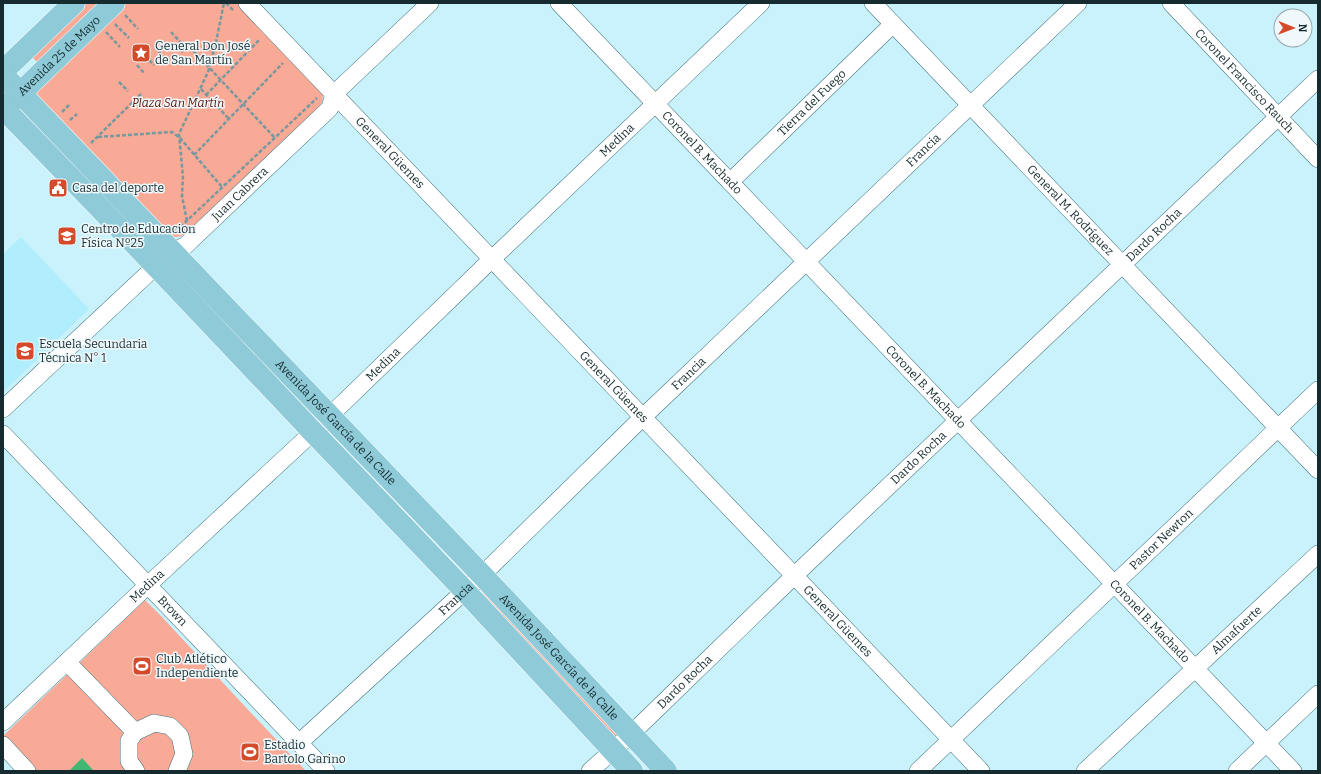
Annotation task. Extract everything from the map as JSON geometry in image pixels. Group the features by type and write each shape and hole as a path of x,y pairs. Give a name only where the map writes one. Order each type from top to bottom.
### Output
{"main road":[{"path":"3,71 74,3"},
{"name":"Avenida 25 de Mayo","path":"3,108 119,8"},
{"name":"Avenida José García de la Calle","path":"3,75 180,248 329,416 482,575 666,771"},
{"name":"Avenida José García de la Calle","path":"3,108 157,267 464,590 632,771"}],"street":[{"name":"General Güemes","path":"247,3 982,771"},
{"name":"Juan Cabrera","path":"3,409 157,267 180,248 330,108 331,91 430,3"},
{"name":"Coronel B. Machado","path":"559,3 1293,771"},
{"name":"Medina","path":"3,722 313,432 761,3"},
{"name":"General M. Rodríguez","path":"873,3 1318,470"},
{"name":"Francia","path":"299,743 482,575 643,417 1078,3"},
{"name":"Coronel Francisco Rauch","path":"1171,3 1318,159"},
{"name":"Tierra del Fuego","path":"730,182 893,24"},
{"name":"Dardo Rocha","path":"590,771 631,734 794,576 1318,79"},
{"name":"Pastor Newton","path":"918,771 1318,390"},
{"name":"Brown","path":"3,434 326,771"},
{"name":"Almafuerte","path":"1085,771 1318,554"},
{"path":"67,662 135,732"},
{"path":"1237,771 1318,694"},
{"path":"136,771 129,762 130,741 135,732 154,723 170,726 180,736 184,754 177,771"},
{"path":"3,745 27,771"}],"path":[{"path":"187,220 182,196 183,177 179,134 201,89 209,68 224,3"},
{"path":"119,8 138,29"},
{"path":"120,47 105,31 114,22 129,38"},
{"path":"171,32 186,47 188,45 275,138"},
{"path":"206,95 260,39"},
{"path":"155,47 163,57"},
{"path":"181,52 186,47"},
{"path":"146,56 154,65"},
{"path":"194,155 284,63"},
{"path":"137,65 145,74"},
{"path":"119,82 128,91"},
{"path":"201,89 229,119"},
{"path":"180,248 175,232 275,138 331,91"},
{"path":"97,148 91,143 140,94"},
{"path":"69,105 62,112 70,120 77,114"},
{"path":"98,137 172,132 180,138 222,187"}],"shaded area":[{"name":"Escuela Secundaria Técnica N° 1","path":"21,237 89,309 3,392 3,254"},
{"path":"82,758 94,771 69,771"}],"green space":[{"path":"86,3 101,3 38,63 31,56"},
{"name":"Plaza San Martín","path":"123,3 237,3 321,90 323,94 320,106 186,233 178,237 170,236 36,97 36,91"},
{"path":"487,589 622,732 613,741 478,597"},
{"name":"Club Atlético Independiente","path":"145,600 306,771 36,771 3,736"}],"place":[{"name":"General Don José de San Martín","path":"141,53"},
{"name":"Casa del deporte","path":"58,188"},
{"name":"Centro de Educacion Física Nº25","path":"67,236"},
{"name":"Escuela Secundaria Técnica N° 1","path":"25,351"},
{"name":"Club Atlético Independiente","path":"142,666"},
{"name":"Estadio Bartolo Garino","path":"250,752"}]}
